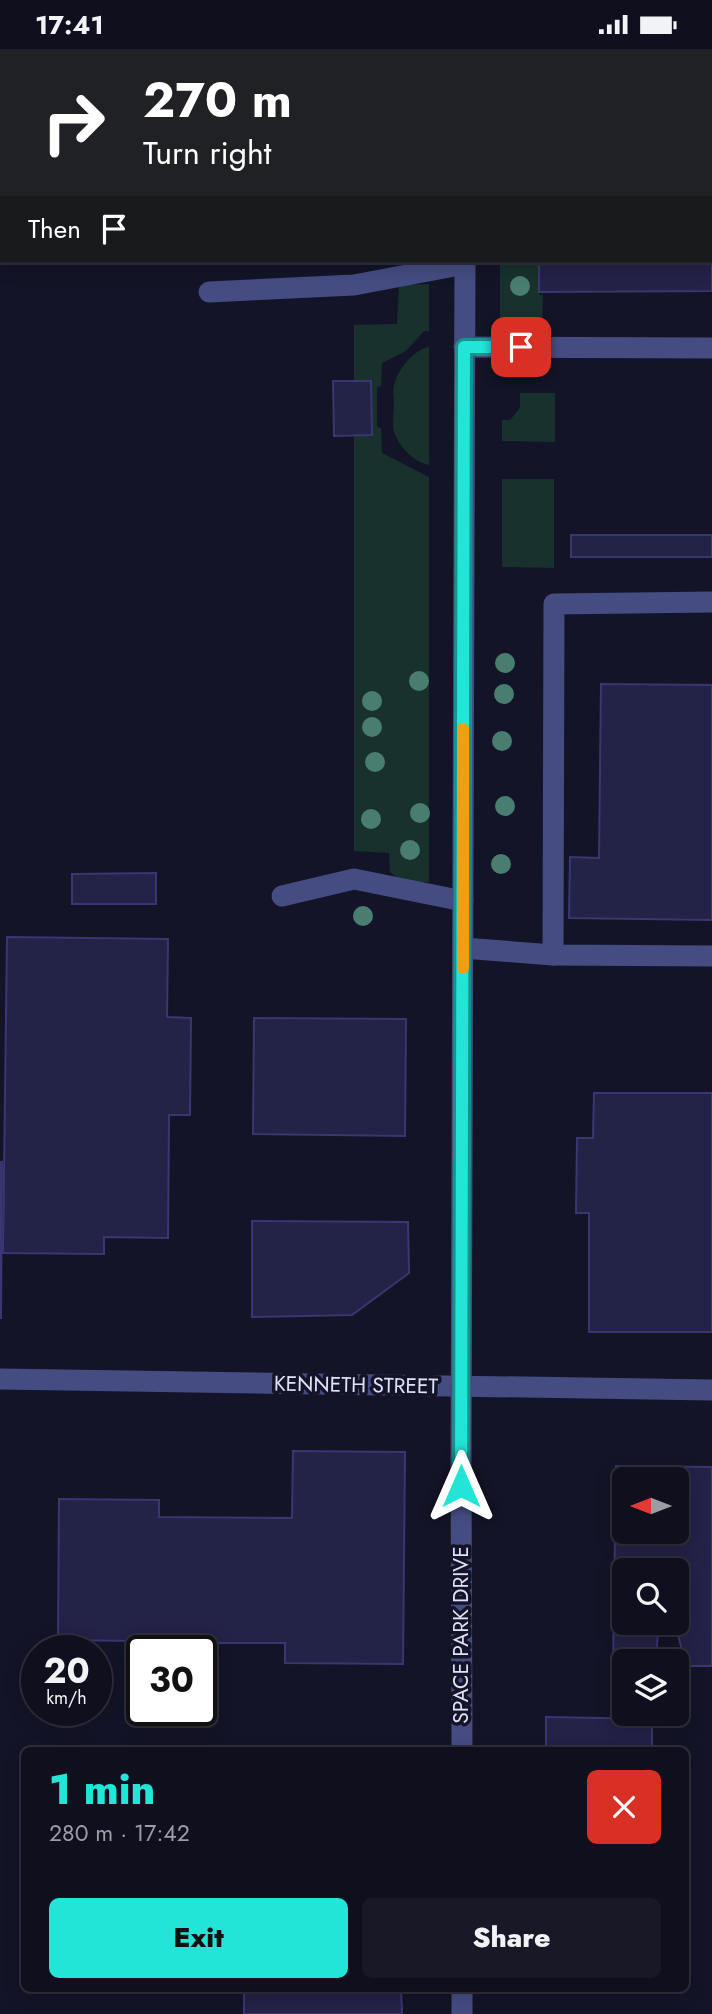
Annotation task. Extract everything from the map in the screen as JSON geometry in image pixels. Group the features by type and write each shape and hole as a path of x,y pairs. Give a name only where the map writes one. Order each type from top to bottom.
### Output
{"street":[{"path":"209,292 354,285 459,263"},
{"name":"SPACE PARK DRIVE","path":"462,1747 464,263"},
{"path":"464,347 712,348"},
{"path":"552,955 554,604 712,602"},
{"path":"282,896 354,879 463,901"},
{"path":"463,948 552,955 712,956"},
{"name":"KENNETH STREET","path":"0,1379 712,1390"},
{"path":"462,1992 462,2014"}],"green space":[{"path":"500,263 539,263 539,295 543,295 542,324 500,324"},
{"path":"429,284 429,331 424,331 406,351 382,363 381,386 377,387 377,427 381,428 382,453 429,477 429,882 403,882 390,872 389,853 354,851 354,435 372,435 371,381 354,381 354,325 397,324 399,285"},
{"path":"429,347 429,465 418,461 403,448 396,438 393,422 394,387 397,377 413,355"},
{"path":"520,393 555,393 555,442 502,441 502,420 510,420 520,408"},
{"path":"502,479 554,479 554,568 502,567"}],"building":[{"path":"539,263 712,263 712,291 539,292"},
{"path":"333,381 371,381 372,435 334,436"},
{"path":"571,535 712,535 712,557 571,557"},
{"path":"601,684 712,685 712,920 569,918 570,857 599,858"},
{"path":"156,873 156,904 72,904 72,874"},
{"path":"7,937 168,939 167,1017 191,1018 190,1115 169,1115 168,1238 104,1237 104,1254 3,1253"},
{"path":"254,1018 406,1019 405,1136 253,1134"},
{"path":"594,1093 712,1093 712,1332 589,1332 589,1213 576,1213 577,1138 593,1138"},
{"path":"2,1162 1,1318 0,1318"},
{"path":"252,1221 408,1222 409,1273 352,1315 252,1317"},
{"path":"293,1451 405,1452 403,1664 285,1663 285,1643 217,1643 217,1635 126,1635 126,1641 112,1641 112,1635 58,1635 59,1499 159,1500 159,1517 292,1518"},
{"path":"616,1466 712,1467 712,1666 689,1666 689,1649 682,1649 678,1635 689,1635 689,1558 615,1558 615,1544 690,1543 690,1467"},
{"path":"614,1635 658,1635 657,1649 613,1649"},
{"path":"546,1717 612,1718 612,1726 652,1726 652,1747 546,1747"},
{"path":"244,1992 401,1992 402,2014 244,2014"}],"slow traffic":[{"path":"463,729 463,968"}],"route":[{"path":"461,1486 464,347 521,347"}]}
